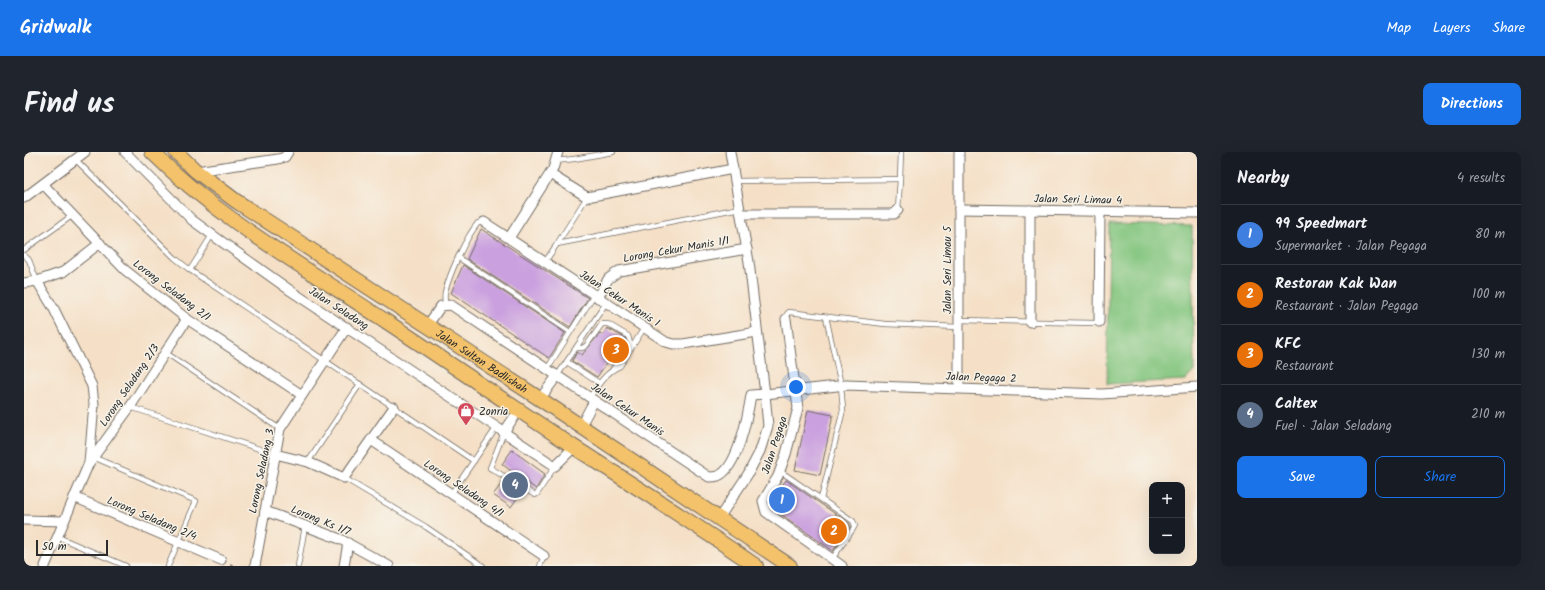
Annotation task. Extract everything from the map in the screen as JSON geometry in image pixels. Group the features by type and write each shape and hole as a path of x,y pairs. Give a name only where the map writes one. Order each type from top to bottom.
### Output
{"main road":[{"name":"Jalan Sultan Badlishah","path":"152,152 176,176 226,216 756,566"},
{"name":"Jalan Sultan Badlishah","path":"176,152 196,171 236,201 540,399 790,566"}],"street":[{"path":"24,198 85,152"},
{"name":"Jalan Seladang","path":"125,152 192,220 212,235 291,291 555,466"},
{"path":"196,171 278,160 285,157 288,152"},
{"path":"719,518 748,474 760,451 768,426 747,249 730,152"},
{"name":"Jalan Seri Limau 5","path":"959,152 959,388"},
{"path":"509,238 550,174 557,156"},
{"path":"550,174 587,197 733,169"},
{"name":"Lorong Seladang 2/1","path":"43,184 125,270 187,319 302,395"},
{"name":"Jalan Seri Limau 4","path":"959,209 1197,213"},
{"path":"740,211 894,214 898,210"},
{"path":"1030,210 1030,322"},
{"path":"1099,322 1100,212"},
{"name":"Jalan Cekur Manis 1","path":"484,222 666,342 683,344 757,332"},
{"path":"24,284 63,272 100,243"},
{"name":"Lorong Cekur Manis 1/1","path":"596,296 608,279 619,271 747,249"},
{"path":"37,281 54,309 92,386 94,404 91,460 45,566"},
{"path":"427,326 441,306 448,305"},
{"name":"Jalan Cekur Manis","path":"448,305 709,477 717,477 722,474 739,447 748,413 751,394"},
{"name":"Lorong Seladang 2/3","path":"91,460 130,407 187,319"},
{"name":"Jalan Pegaga","path":"786,319 798,408 780,471 763,501 766,512 837,563"},
{"name":"Lorong Seladang 3","path":"255,566 280,430 346,327"},
{"path":"540,399 557,376"},
{"name":"Jalan Pegaga 2","path":"751,394 765,394 841,385 1102,394 1197,387"},
{"path":"580,427 592,399"},
{"path":"275,454 308,462 344,478 394,407"},
{"path":"501,429 519,410"},
{"name":"Lorong Seladang 4/1","path":"371,440 544,556"},
{"path":"555,466 574,447"},
{"name":"Lorong Seladang 2/4","path":"74,497 221,560"},
{"name":"Lorong Ks 1/7","path":"265,511 348,543 389,566"},
{"path":"24,520 64,521"},
{"path":"344,566 348,543"}],"lane":[{"path":"557,156 574,159 613,152"},
{"path":"898,210 901,152"},
{"path":"76,159 175,258 190,270 474,461"},
{"path":"735,181 900,178"},
{"path":"545,262 587,197"},
{"path":"557,244 740,211"},
{"path":"24,250 73,215"},
{"path":"448,305 445,293 459,258 473,229 478,223 484,222"},
{"path":"190,270 212,235"},
{"path":"24,255 29,260 37,281"},
{"path":"459,258 570,332"},
{"path":"547,369 570,332 596,296"},
{"path":"557,376 606,303"},
{"path":"786,319 789,312 885,324 1099,322"},
{"path":"821,499 843,410 841,385 826,317"},
{"path":"576,348 586,346 602,324 608,324 628,336 630,339 630,343 613,369 599,383 592,399"},
{"path":"613,369 620,366 644,328"},
{"path":"166,353 280,430"},
{"path":"567,362 599,383"},
{"path":"308,462 360,384"},
{"path":"130,407 275,454"},
{"path":"451,494 474,461 501,429"},
{"path":"501,429 490,468 492,470 535,495 555,466"},
{"path":"91,460 196,501 168,566"},
{"path":"780,471 853,521 855,525 837,563"},
{"path":"344,478 426,527 483,566"},
{"path":"298,566 305,526"},
{"path":"58,536 126,566"},
{"path":"540,566 544,556"}],"green space":[{"path":"1109,224 1192,226 1194,371 1186,380 1107,384"}],"building":[{"path":"481,229 588,298 570,327 467,259"},
{"path":"463,265 565,333 549,358 451,293"},
{"path":"607,328 625,338 626,342 613,363 609,360 597,377 572,361 577,352 582,355 600,333 603,335"},
{"path":"808,410 833,415 820,475 795,470"},
{"path":"512,450 545,474 536,489 525,481 523,483 512,477 514,473 502,464"},
{"path":"786,480 850,524 850,527 833,551 775,510 773,498"},
{"path":"502,483 507,483 519,490 518,491 520,494 511,507 493,495"}],"place":[{"name":"KFC","path":"616,350"},
{"name":"Zonria","path":"466,426"},
{"name":"Caltex","path":"515,485"},
{"name":"99 Speedmart","path":"782,500"},
{"name":"Restoran Kak Wan","path":"834,531"}]}
